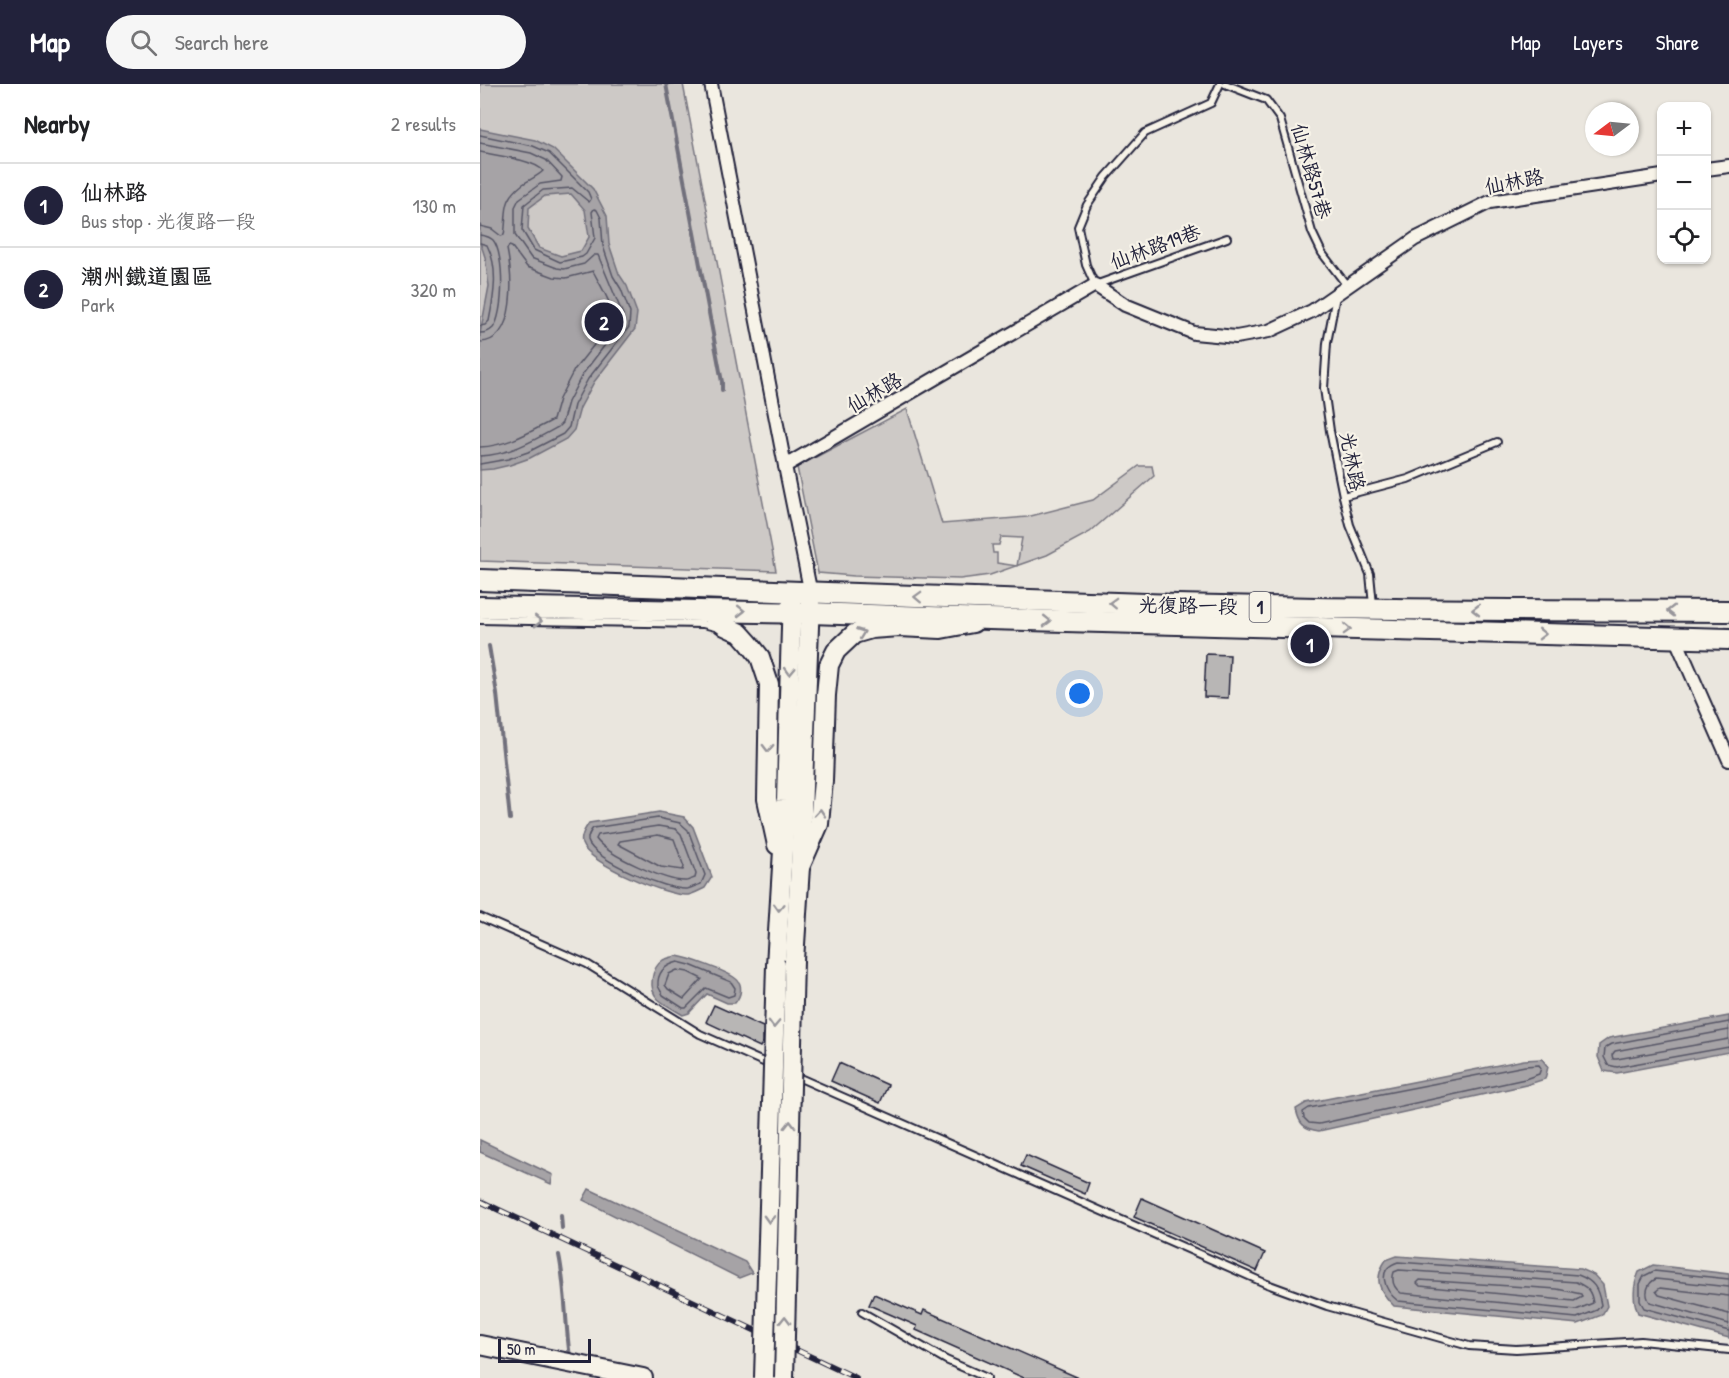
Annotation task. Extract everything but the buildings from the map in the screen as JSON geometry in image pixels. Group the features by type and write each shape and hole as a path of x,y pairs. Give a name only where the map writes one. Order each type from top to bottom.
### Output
{"main road":[{"path":"480,580 557,582 797,599"},
{"path":"480,607 707,610 797,599"},
{"name":"光復路一段","path":"797,599 1374,609 1729,611"},
{"name":"1","path":"797,599 989,619"},
{"name":"光復路一段","path":"989,619 1729,639"}],"street":[{"path":"711,84 785,466 797,599 800,867 794,960 784,1378"},
{"path":"1711,168 1729,166"},
{"name":"仙林路","path":"785,466 1095,285 1125,305 1194,333 1236,336 1269,331 1312,311 1336,296 1415,239 1490,202 1657,177"},
{"path":"764,1378 776,965 797,599"},
{"path":"707,610 725,626 740,633 760,657 769,684 767,799 782,871"},
{"path":"800,867 819,824 824,781 826,695 829,665 836,651 854,634 871,629 899,627 941,629 989,619"},
{"path":"1675,637 1729,760"},
{"path":"480,1345 643,1378"}],"lane":[{"path":"1095,285 1086,265 1078,227 1087,205 1106,177 1145,134 1211,103 1220,84"},
{"name":"仙林路57巷","path":"1225,84 1266,100 1280,119 1312,232 1322,253 1348,288"},
{"name":"仙林路19巷","path":"1095,285 1227,238"},
{"name":"光林路","path":"1336,296 1327,343 1324,388 1342,496 1350,525 1370,574 1374,609 1373,629"},
{"path":"1342,496 1408,478 1497,442"},
{"path":"480,620 703,624 740,633"},
{"path":"480,917 587,964 700,1034 1256,1279 1327,1306 1469,1346 1516,1349 1641,1341 1729,1350"},
{"path":"862,1312 946,1360 987,1378"}],"shaded area":[{"path":"480,84 683,84 776,571 480,561"},
{"path":"907,409 942,524 1027,517 1093,500 1139,466 1152,466 1154,476 1090,532 1047,555 1017,565 1022,538 1001,537 999,545 992,545 993,553 997,553 997,563 1016,566 990,575 960,579 818,573 797,467"}],"water":[{"path":"480,129 535,140 553,149 593,189 607,216 609,244 619,274 627,286 637,313 635,329 594,382 580,408 574,430 566,439 530,458 510,465 480,470 480,334 489,286 485,257 480,242","holes":["571,194 585,210 589,237 581,251 561,256 539,248 528,229 529,208 545,196"]},
{"path":"659,812 684,817 693,827 712,877 705,888 688,895 664,891 647,885 598,860 587,852 582,844 582,835 589,823"},
{"path":"677,956 707,965 735,978 740,983 741,990 735,1003 727,1003 707,994 689,1013 683,1015 658,999 652,984 656,968 663,960"},
{"path":"1729,1016 1729,1052 1617,1073 1604,1071 1598,1057 1599,1045 1609,1038"},
{"path":"1542,1059 1548,1067 1545,1079 1319,1131 1303,1125 1296,1109 1306,1103 1524,1060"},
{"path":"480,1140 553,1175 551,1184 480,1152"},
{"path":"589,1189 745,1262 752,1273 739,1278 583,1200"},
{"path":"1397,1256 1580,1269 1594,1275 1603,1285 1607,1306 1602,1315 1578,1324 1394,1306 1381,1290 1379,1279 1386,1260"},
{"path":"1653,1265 1729,1274 1729,1338 1638,1313 1634,1298 1637,1277 1639,1272"}],"waterway":[{"path":"666,84 722,390"},
{"path":"489,646 497,694 510,819"},
{"path":"561,1215 562,1228"},
{"path":"559,1255 570,1357"}],"railway":[{"path":"480,1201 856,1378"}],"place":[{"name":"潮州鐵道園區","path":"604,322"},
{"name":"仙林路","path":"1310,644"}]}
